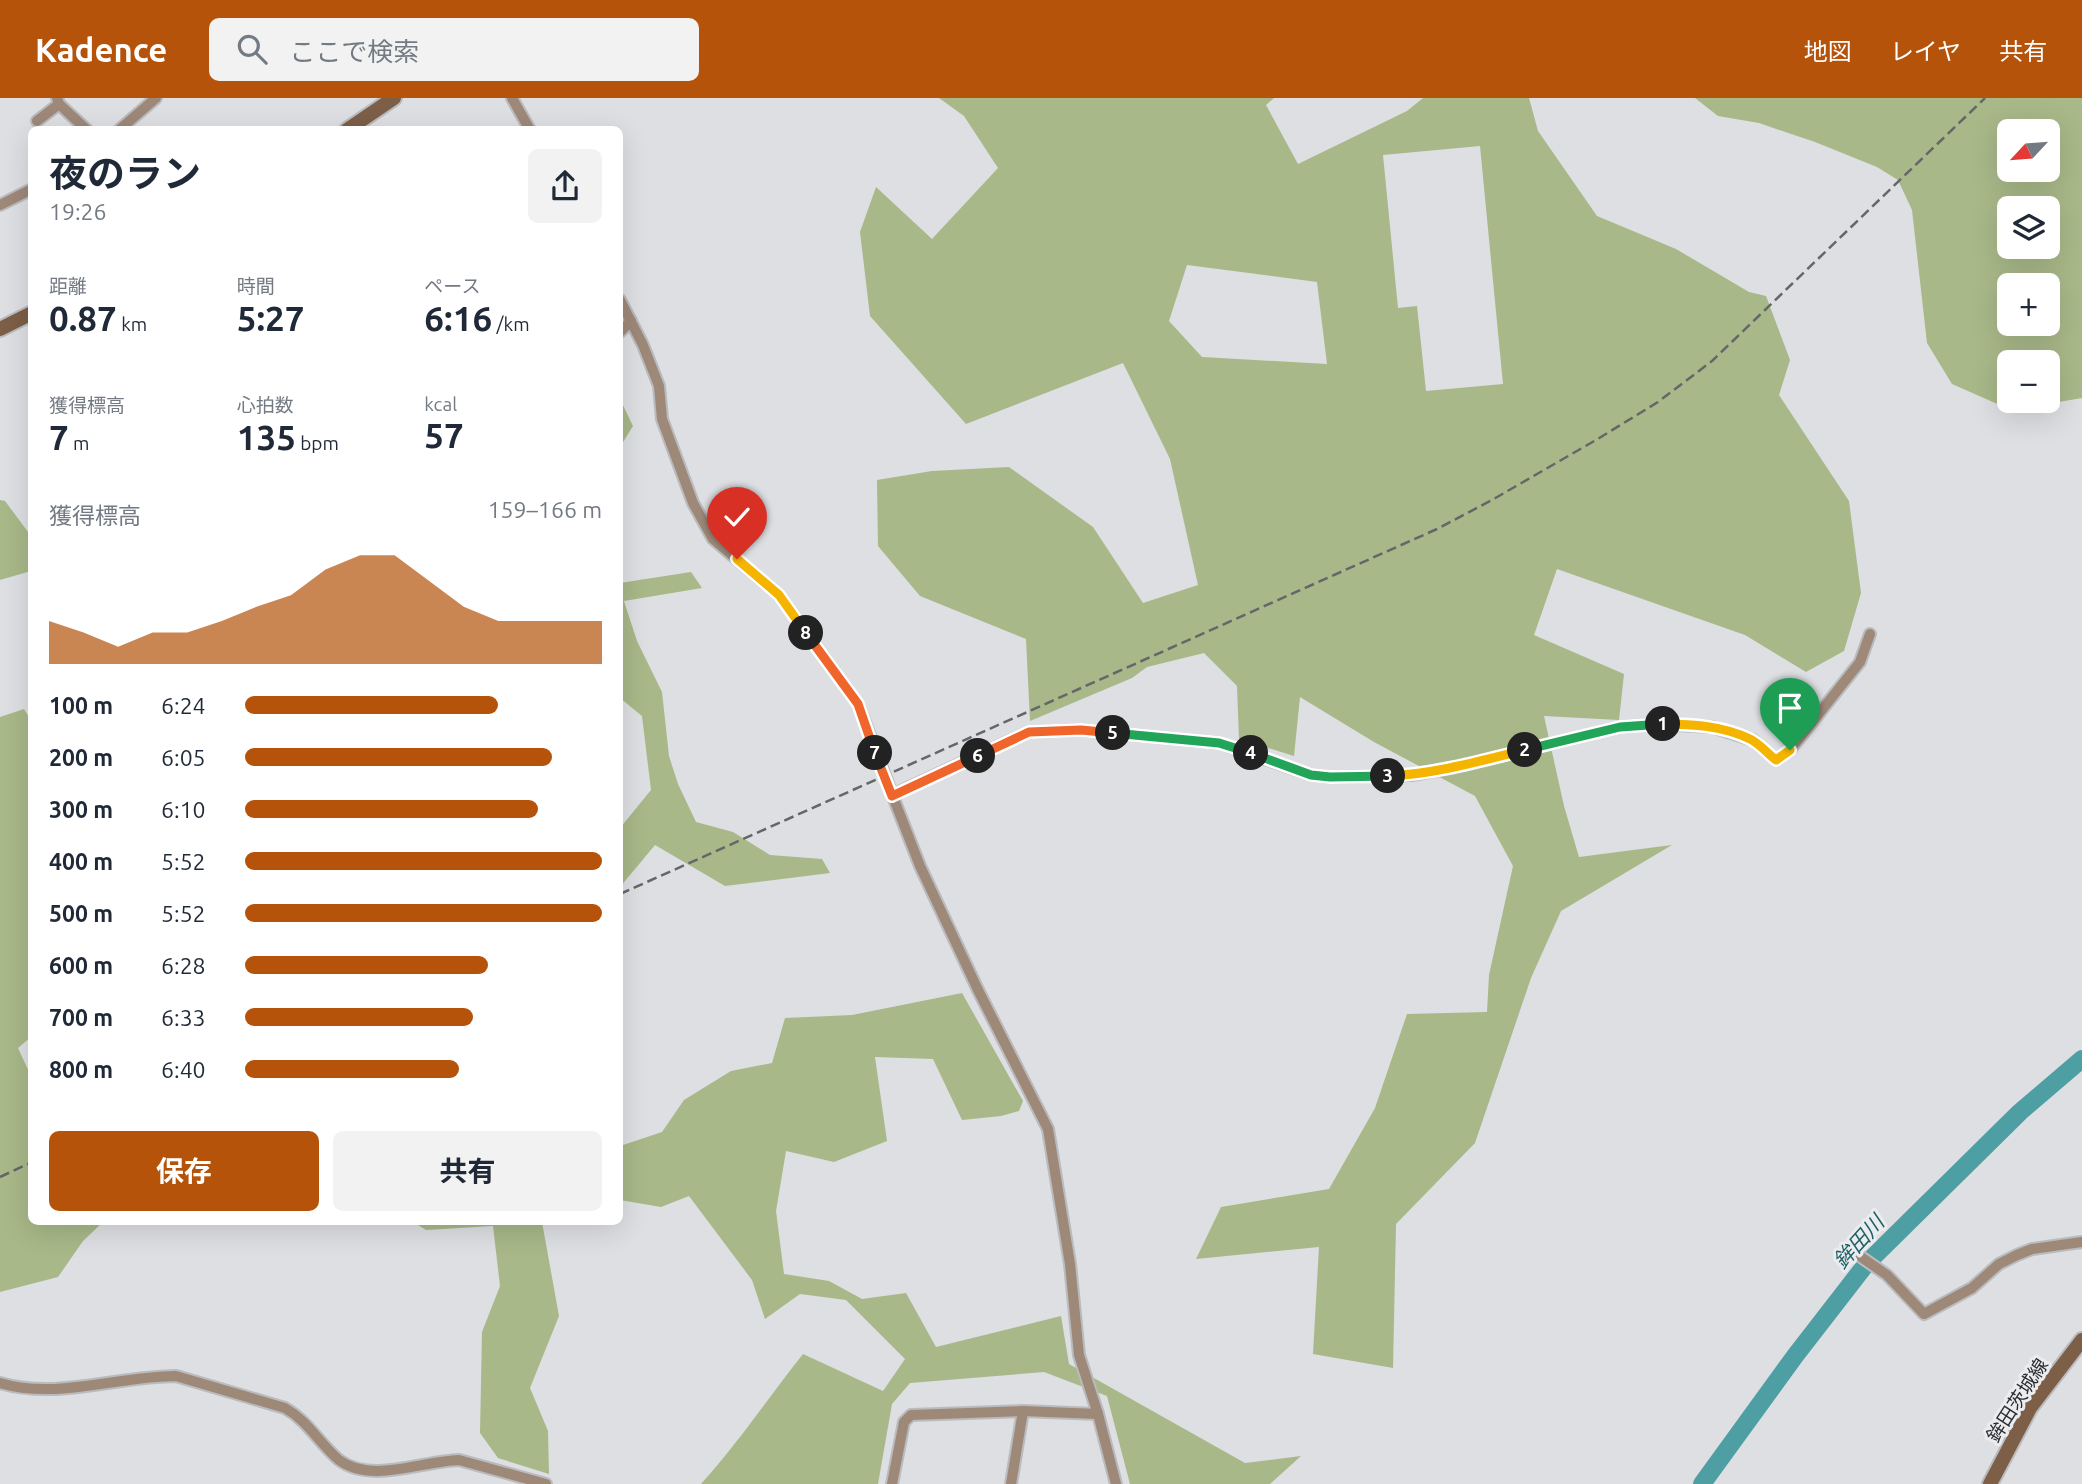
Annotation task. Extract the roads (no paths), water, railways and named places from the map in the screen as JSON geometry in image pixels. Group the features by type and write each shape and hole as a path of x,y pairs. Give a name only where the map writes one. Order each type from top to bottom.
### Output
{"main road":[{"path":"353,126 394,98"},
{"path":"0,329 28,315"},
{"name":"鉾田茨城線","path":"1990,1484 2029,1408 2082,1340"}],"street":[{"path":"124,126 156,98"},
{"path":"512,98 528,126"},
{"path":"37,121 58,101 83,126"},
{"path":"0,205 28,191"},
{"path":"623,306 659,386 662,419 693,503 713,540 779,595 858,704 920,866 960,953 1048,1129 1070,1264 1079,1355 1116,1484"},
{"path":"623,329 631,321"},
{"path":"891,792 1029,732 1081,730 1219,743 1311,775 1330,777 1412,775 1620,727 1660,724 1691,724 1721,730 1753,740 1776,760 1790,750 1860,662 1870,634"},
{"path":"1851,1250 1887,1275 1924,1314 1972,1288 1999,1264 2017,1255 2032,1249 2082,1242"},
{"path":"0,1383 57,1389 176,1376 285,1408 300,1417 338,1460 358,1471 388,1471 444,1460 459,1460 546,1484"},
{"path":"892,1484 904,1422 911,1415 1023,1411 1098,1414"},
{"path":"1011,1484 1023,1411"}],"waterway":[{"name":"鉾田川","path":"1702,1484 1867,1263 2020,1112 2082,1059"}],"railway":[{"path":"623,893 1437,529 1596,440 1658,402 1712,361 1985,98"},
{"path":"0,1177 28,1164"}]}
